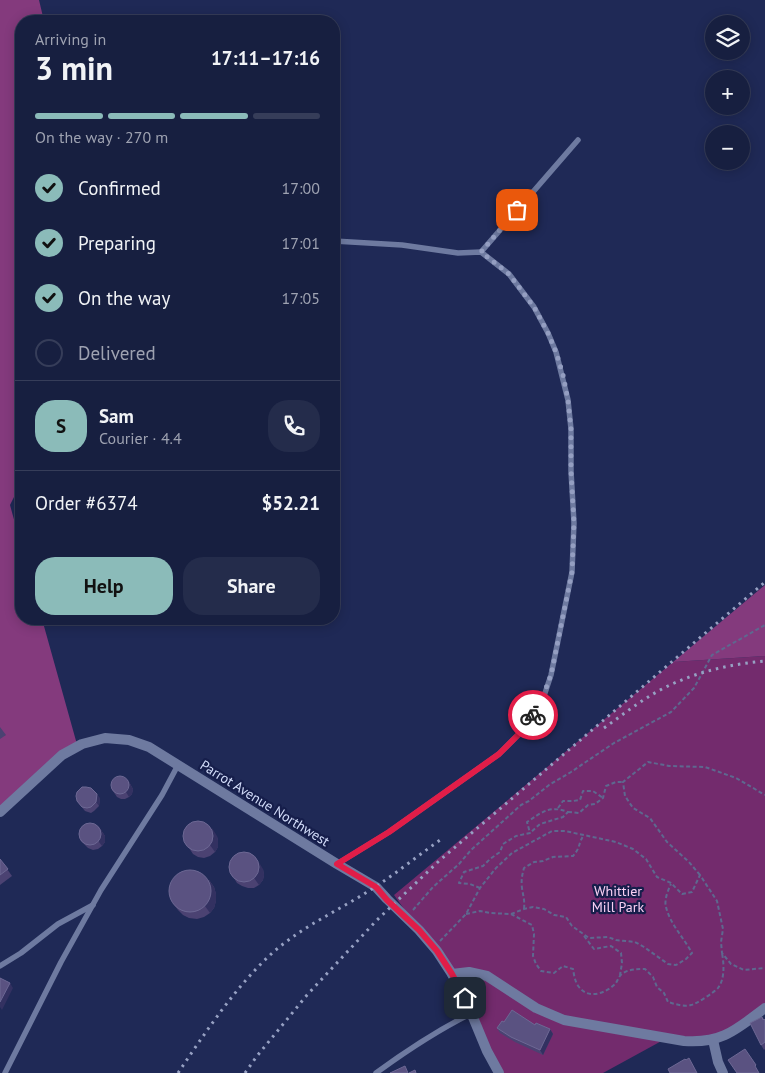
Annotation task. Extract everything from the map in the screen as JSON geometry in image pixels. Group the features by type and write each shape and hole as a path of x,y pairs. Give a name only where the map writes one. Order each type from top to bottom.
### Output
{"street":[{"name":"Parrot Avenue Northwest","path":"0,812 62,754 82,744 105,738 128,740 150,747 376,887 419,930 452,974 499,1073"},
{"path":"452,974 469,972 486,976 536,1008 564,1020 684,1042 713,1040 736,1030 765,1008"},
{"path":"713,1040 718,1062 723,1073"}],"lane":[{"path":"481,252 578,140"},
{"path":"337,864 389,832 499,754 525,728 540,704 551,675 572,572 574,523 571,429 568,400 556,352 534,307 509,274 481,252 458,253 402,245 340,241"},
{"path":"5,1073 61,962 101,890 162,795 178,765"},
{"path":"0,966 58,924 93,905"},
{"path":"376,1073 450,1024 472,1013"}],"path":[{"path":"406,918 433,887 521,805 614,743 672,712 694,688 712,655 765,625"},
{"path":"530,832 528,822 546,810 558,808 578,813 588,805 596,804 603,798 606,786 616,782 623,782 648,762 669,766 705,767 736,778 765,794"},
{"path":"620,975 628,970 645,969 653,977 668,1002 676,1005 692,1005 718,990 723,971 721,942 723,929 717,901 700,875 668,842 650,818 633,808 625,796 623,782"},
{"path":"558,808 563,801 580,800 584,791 593,790 603,798"},
{"path":"480,888 470,884 459,883 464,872 483,866 490,858 500,852 503,844 516,836 530,832 540,824 563,817 568,812"},
{"path":"434,948 466,914 480,888 496,868 512,853 552,831 565,831 616,842 633,849 646,859 657,877 671,883 682,894 692,892 700,875"},
{"path":"524,909 525,899 522,878 524,868 534,862 573,856 579,849 580,840 584,835"},
{"path":"466,914 480,911 511,914 533,907 554,915 566,917 572,926 589,938 608,937 635,942 668,964 676,965 686,960 692,953 674,926 665,905 671,883"},
{"path":"511,914 532,925 534,956 536,964 541,971 554,973 563,966 573,969 579,987 587,993 598,994 616,984 622,963 621,953 611,946 594,949 581,932"},
{"path":"722,952 732,964 744,970 765,968"}],"green space":[{"name":"Whittier Mill Park","path":"765,656 765,1010 713,1040 667,1038 603,1073 503,1073 452,976 394,895 673,662"}],"shaded area":[{"path":"0,0 39,0 43,15 15,15 15,495 10,505 15,523 15,625 44,625 78,748 0,807"},
{"path":"765,585 765,656 673,662"}],"building":[{"path":"120,776 126,779 129,785 126,791 120,794 114,791 111,785 114,779"},
{"path":"82,787 91,788 97,794 96,802 91,807 82,807 77,801 77,792"},
{"path":"198,821 209,825 213,836 209,847 198,851 187,847 183,836 187,825"},
{"path":"90,823 98,826 101,834 98,842 90,845 82,842 79,834 82,826"},
{"path":"244,852 254,857 259,867 254,877 244,882 234,877 229,867 234,857"},
{"path":"0,859 8,869 0,875"},
{"path":"186,870 194,870 205,876 211,891 205,906 194,912 186,912 175,906 169,895 169,887 175,876"},
{"path":"0,978 10,983 0,1002"},
{"path":"512,1010 535,1025 536,1023 550,1029 540,1050 511,1037 497,1028 502,1021 504,1022"},
{"path":"762,1017 765,1020 765,1042 761,1045 750,1023"},
{"path":"745,1049 759,1073 737,1073 728,1060"},
{"path":"689,1058 697,1073 670,1073 668,1069"},
{"path":"405,1066 408,1073 390,1073"}],"railway":[{"path":"245,1073 307,995 376,921 439,861 765,582"},
{"path":"604,728 651,695 692,676 740,664 765,661"},
{"path":"178,1073 232,997 269,956 294,936 375,887 443,838"}],"way so far":[{"path":"517,210 481,252 509,274 526,296 548,333 556,352 568,400 571,429 574,523 572,572 551,675 540,704 533,715"}],"route":[{"path":"465,998 437,951 419,930 376,887 337,864 389,832 499,754 525,728 533,715"}]}
